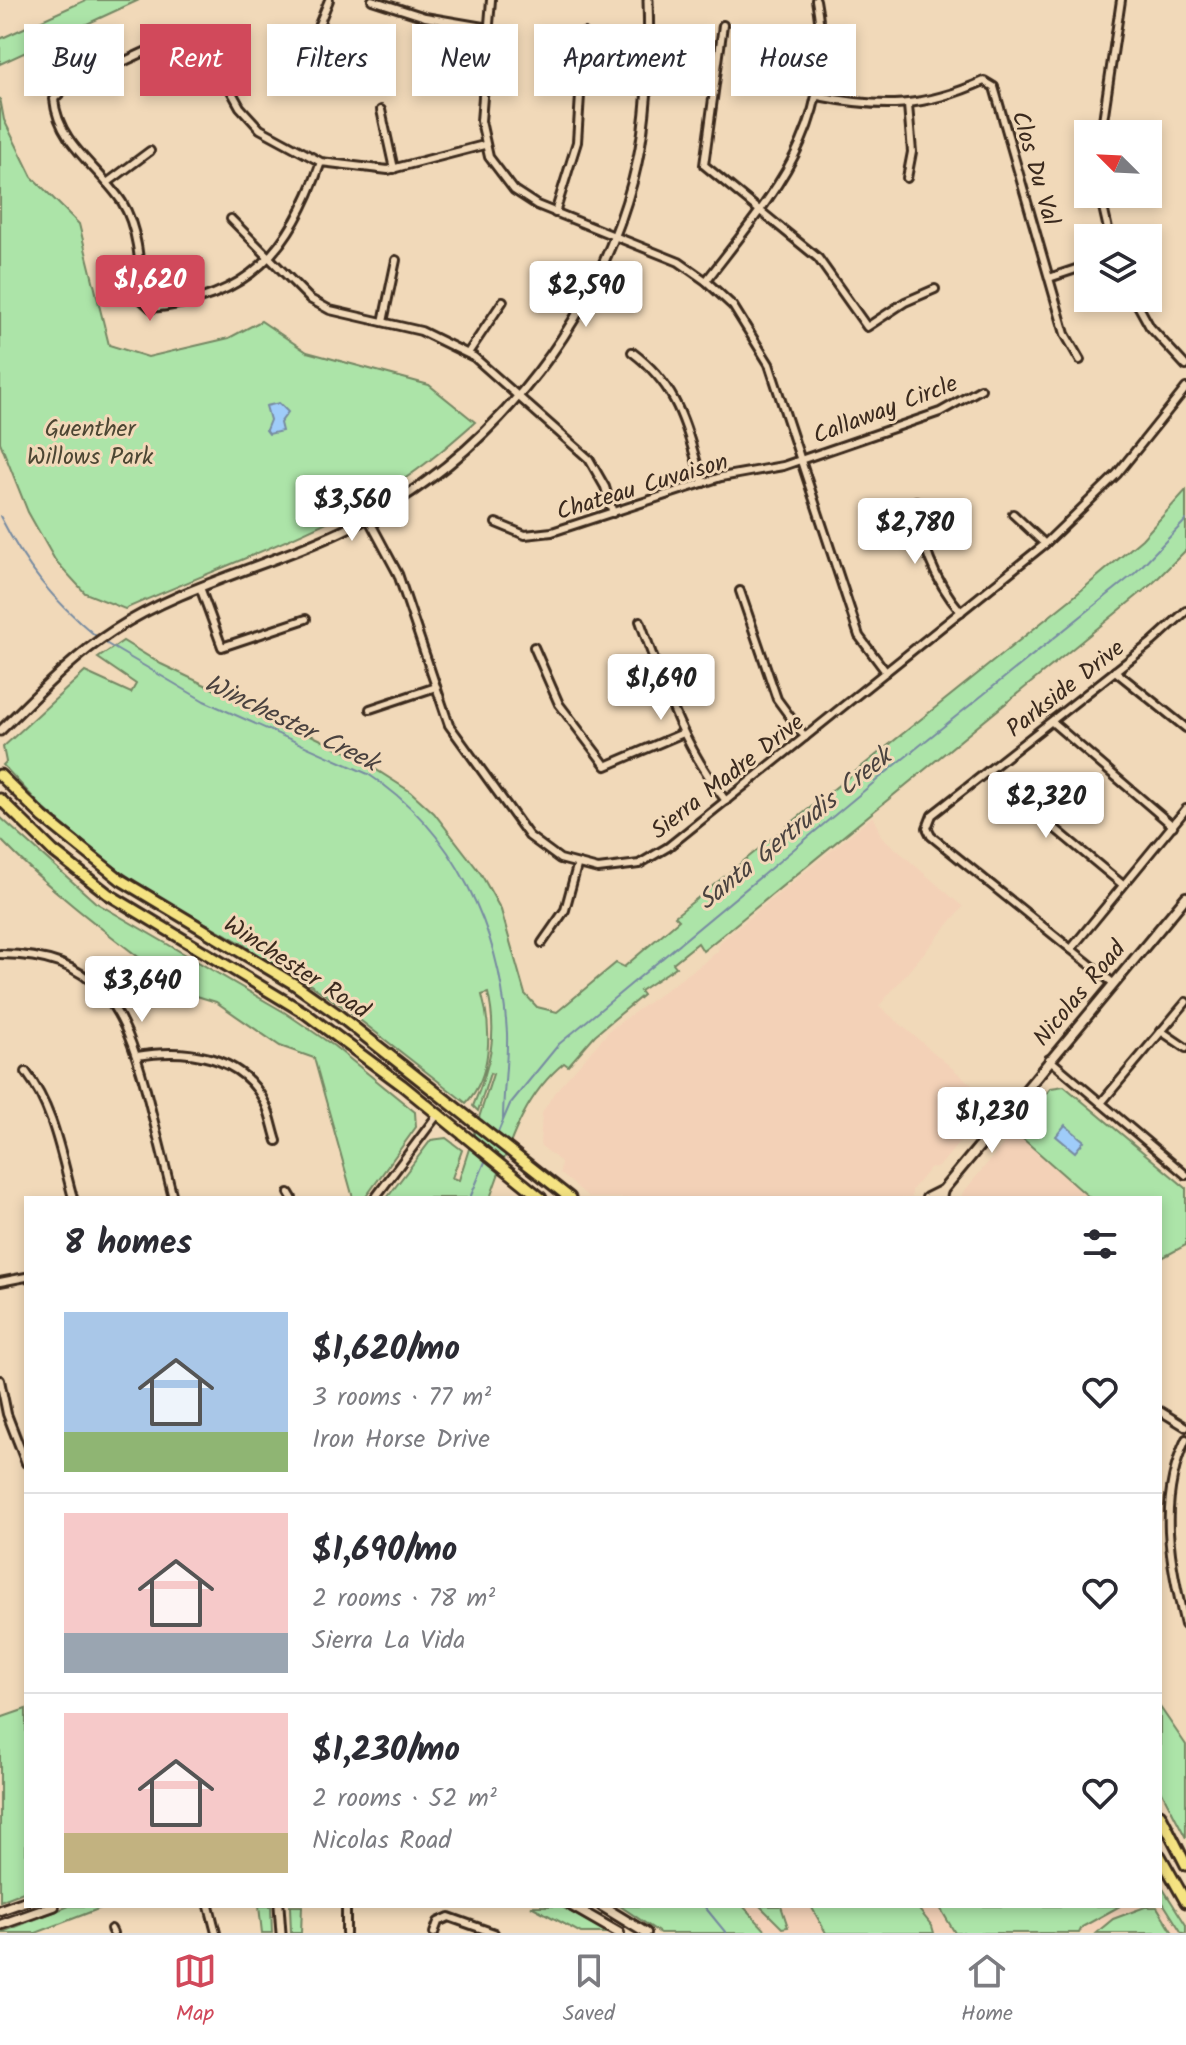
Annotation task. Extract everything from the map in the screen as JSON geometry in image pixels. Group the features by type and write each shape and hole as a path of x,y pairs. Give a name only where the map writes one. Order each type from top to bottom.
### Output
{"main road":[{"name":"Winchester Road","path":"0,775 43,817 121,880 294,984 567,1196"},
{"name":"Winchester Road","path":"0,799 53,851 108,894 305,1013 438,1114 539,1196"},
{"name":"Nicolas Road","path":"942,1194 1049,1059 1186,897"},
{"path":"1162,1818 1186,1865"},
{"path":"1162,1860 1186,1902"},
{"path":"0,1910 24,1902"},
{"path":"0,1925 48,1908"},
{"path":"575,1908 619,1933"},
{"path":"605,1908 646,1933"}],"street":[{"path":"319,24 329,0"},
{"path":"372,0 425,17 466,24"},
{"path":"489,24 491,0"},
{"path":"0,731 83,652 115,629 368,518 460,456 519,397 577,314 614,236 633,180 647,75 648,0"},
{"path":"816,0 818,24"},
{"path":"1103,120 1121,0"},
{"path":"723,25 704,165 818,258 867,327 905,302 935,289"},
{"path":"321,162 294,228 270,260 217,293 194,302 151,308 142,300 132,226 124,205 77,153 55,112 54,99 78,82 175,38 191,35 203,40 240,107 260,129 321,162 362,169 394,169 484,145"},
{"name":"Clos Du Val","path":"908,105 942,98 984,81 994,87 1065,334 1080,360"},
{"path":"483,96 481,121 484,145 514,190 555,213 679,262 733,306 759,344 859,636 886,672"},
{"path":"555,213 577,142 580,96"},
{"path":"706,281 793,163 818,96 868,104 908,105 912,152 907,178"},
{"path":"381,110 394,169"},
{"path":"107,183 150,151"},
{"path":"231,219 297,288 320,304 421,331 468,353 589,459 605,487 613,513"},
{"path":"383,322 396,260"},
{"path":"1049,278 1074,270"},
{"path":"468,353 503,301"},
{"path":"1142,312 1150,327 1186,366"},
{"path":"632,352 655,370 671,392 703,483"},
{"name":"Sierra Madre Drive","path":"368,518 398,574 449,725 529,836 547,852 577,866 615,870 651,858 1045,544 1117,474 1186,388"},
{"name":"Callaway Circle","path":"800,460 940,412 981,389"},
{"name":"Chateau Cuvaison","path":"496,523 516,533 538,535 703,483 800,460"},
{"path":"916,501 919,530 935,577 961,612"},
{"path":"1013,514 1045,544"},
{"path":"201,590 222,647 306,619"},
{"path":"740,591 777,699 805,737"},
{"name":"Parkside Drive","path":"1071,949 931,836 928,822 932,815 1052,722 1186,611"},
{"path":"1178,619 1186,627"},
{"path":"640,621 681,734 700,768 726,801"},
{"path":"534,647 559,704 606,766 681,734"},
{"path":"1115,671 1186,728"},
{"path":"370,709 436,687"},
{"path":"1052,722 1173,826"},
{"path":"987,772 1123,885"},
{"path":"1113,983 1071,949 1186,809"},
{"path":"542,943 565,910 577,866"},
{"path":"0,954 30,954 64,964 89,979 115,1004 128,1027 137,1056 172,1196"},
{"path":"1101,1103 1186,1002"},
{"path":"1161,1031 1186,1048"},
{"path":"137,1056 180,1051 224,1063 250,1082 266,1103 277,1141"},
{"path":"1049,1059 1186,1175"},
{"path":"26,1072 41,1092 50,1114 72,1196"},
{"path":"376,1196 438,1114"},
{"path":"0,1282 24,1277"},
{"path":"0,1380 3,1415 24,1459"},
{"path":"1162,1412 1186,1427"},
{"path":"1185,1625 1167,1528 1172,1479 1186,1439"},
{"path":"210,1908 216,1933"},
{"path":"279,1908 281,1933"},
{"path":"346,1908 346,1933"},
{"path":"434,1933 438,1922 449,1917 494,1933"}],"shaded area":[{"path":"873,816 881,836 963,907 879,1006 992,1102 939,1167 930,1168 912,1190 912,1196 588,1196 560,1173 561,1162 540,1145 542,1113 554,1093 611,1029 702,964 718,951 720,942"},
{"path":"1014,1131 1088,1196 962,1196"},
{"path":"1162,1887 1186,1925 1186,1933 768,1933 745,1908 1162,1908"}],"green space":[{"path":"86,0 139,0 87,24 33,24"},
{"path":"24,28 24,53 0,64 0,39"},
{"name":"Guenther Willows Park","path":"0,98 4,120 32,177 79,224 109,345 148,357 229,338 261,321 307,352 429,385 475,422 398,483 334,518 264,550 125,609 85,593 55,560 28,512 0,442"},
{"path":"1186,490 1186,550 1154,582 703,951 698,943 673,963 676,967 640,991 643,995 595,1035 568,1066 564,1063 537,1092 518,1125 491,1196 389,1196 431,1140 446,1138 462,1150 452,1178 459,1180 493,1074 490,1073 478,1111 473,1106 491,1051 492,1023 488,993 482,995 488,1052 481,1080 466,1103 342,1006 299,977 294,984 243,944 149,891 109,863 42,807 3,765 6,762 3,747 85,672 131,693 136,684 98,658 123,641 161,664 353,755 411,792 434,813 481,874 501,910 525,994 537,1007 557,1012 616,963 624,967 679,920 675,916 1142,539"},
{"path":"0,817 95,902 284,1012 334,1046 415,1112 416,1127 366,1196 352,1196 314,1058 280,1046 216,1002 174,989 170,981 40,878 0,839"},
{"path":"1064,1086 1186,1188 1186,1245 1162,1258 1162,1196 1088,1196 1014,1131 1051,1088"},
{"path":"24,1710 24,1892 0,1901 0,1718"},
{"path":"1162,1710 1186,1745 1186,1838 1162,1792"},
{"path":"1162,1887 1186,1925 1186,1933 1182,1933 1162,1901"},
{"path":"64,1908 101,1908 36,1933 0,1933"},
{"path":"259,1908 271,1908 272,1933 262,1933"},
{"path":"290,1908 302,1908 301,1933 291,1933"},
{"path":"535,1908 564,1908 608,1933 581,1933"},
{"path":"623,1908 745,1908 768,1933 660,1933"},
{"path":"762,1908 782,1908 788,1927 782,1928"},
{"path":"812,1908 918,1908 934,1933 826,1933"},
{"path":"940,1908 1116,1908 1082,1927 1079,1933 955,1933"},
{"path":"1142,1908 1158,1908 1173,1933 1096,1933 1113,1919"}],"water":[{"path":"279,403 288,412 280,423 282,431 269,434 266,430 270,420 266,406"},
{"path":"1065,1125 1084,1141 1075,1152 1056,1136"}],"waterway":[{"path":"0,516 20,552 42,582 97,637"},
{"name":"Santa Gertrudis Creek","path":"496,1137 510,1104 559,1044 883,775 1135,573 1186,520"},
{"name":"Winchester Creek","path":"102,641 204,701 368,774 399,797 426,824 468,886 495,957 507,1033 503,1119"},
{"name":"Santa Gertrudis Creek","path":"471,1196 487,1157"},
{"name":"Santa Gertrudis Creek","path":"706,1908 726,1933"}]}
